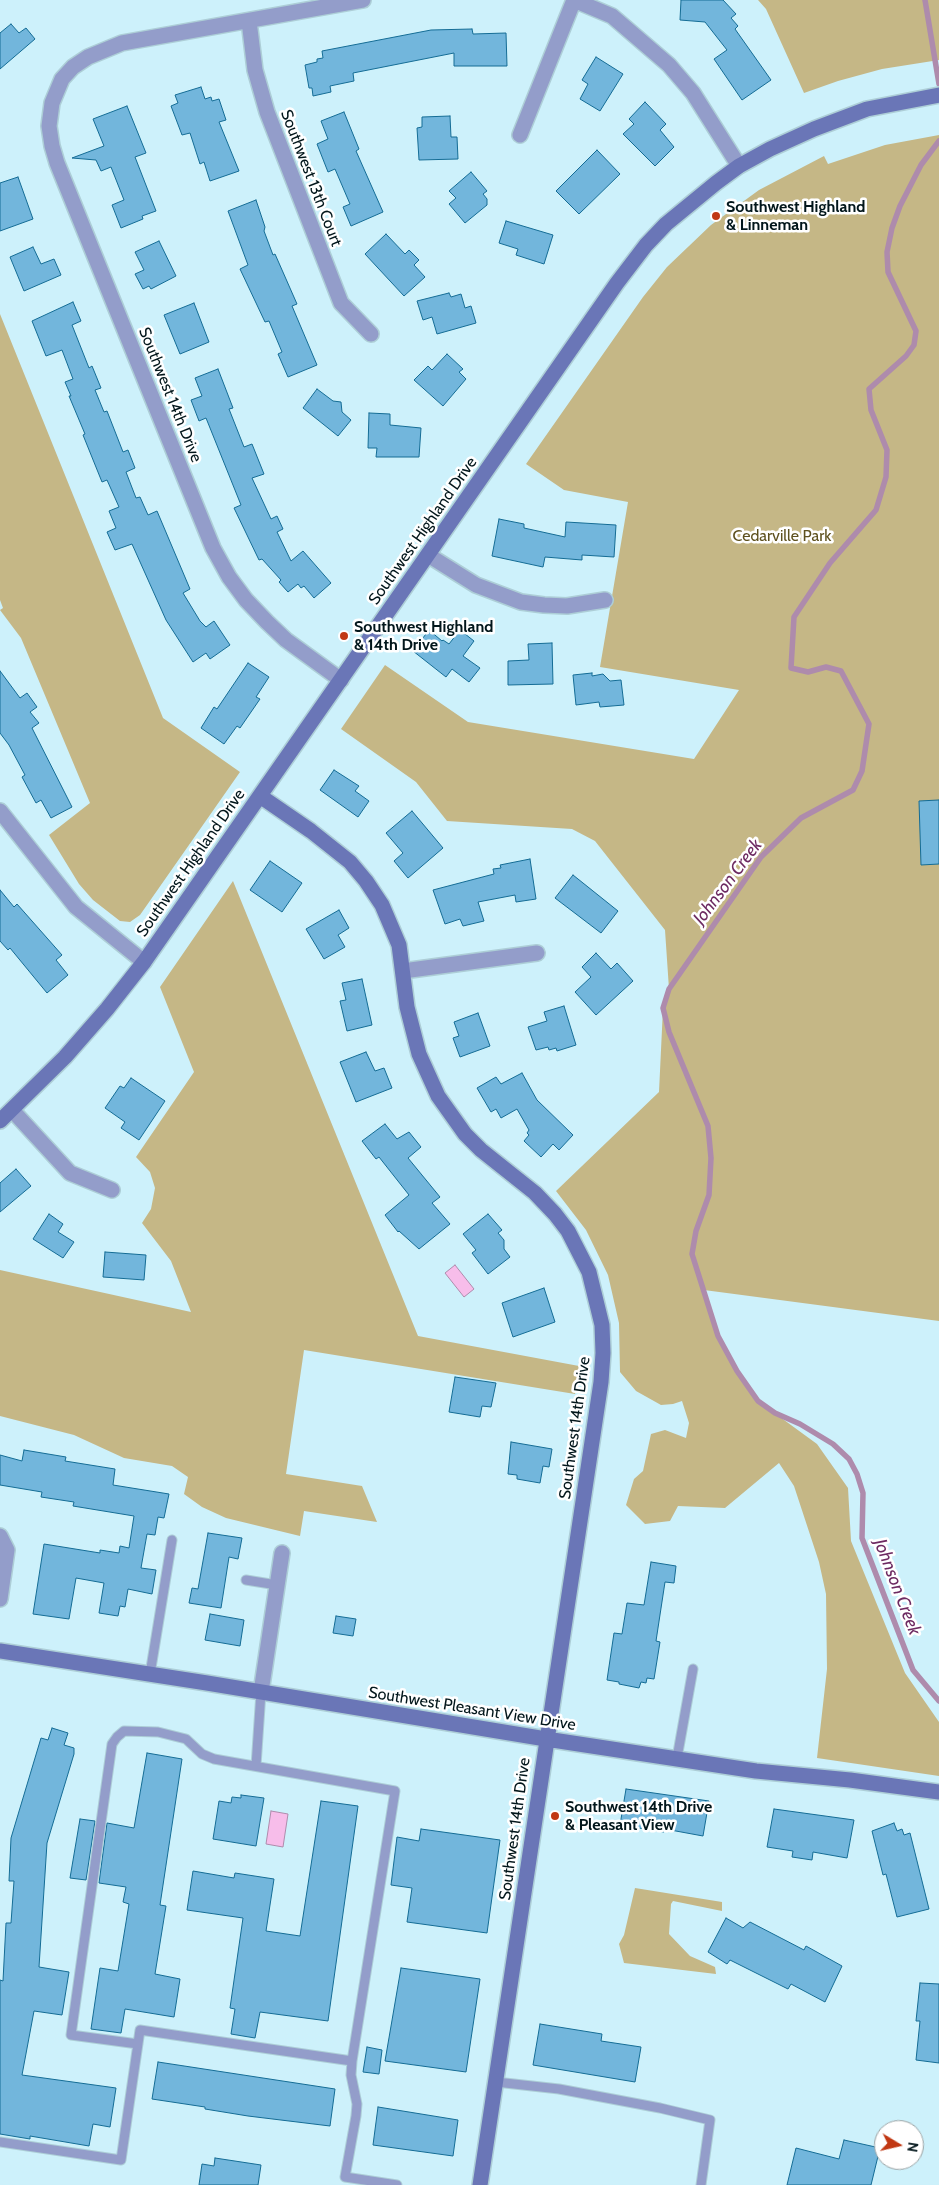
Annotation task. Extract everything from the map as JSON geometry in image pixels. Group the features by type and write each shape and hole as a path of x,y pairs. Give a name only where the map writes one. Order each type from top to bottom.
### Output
{"street":[{"path":"249,21 363,0"},
{"path":"520,135 574,0 612,16 669,65 693,93 739,166"},
{"name":"Southwest 14th Drive","path":"249,21 122,43 88,57 73,67 62,79 52,104 49,126 52,146 214,548 229,577 261,617 286,640 341,680"},
{"name":"Southwest 13th Court","path":"249,21 254,70 267,112 341,303 371,334"},
{"name":"Southwest Highland Drive","path":"0,1121 71,1050 107,1009 144,962 633,261 666,224 739,166 770,149 835,120 867,109 939,95"},
{"path":"428,555 476,585 521,602 567,606 606,600"},
{"name":"Southwest 14th Drive","path":"260,796 330,845 350,862 382,905 399,945 407,1007 414,1038 422,1062 438,1096 465,1134 481,1150 535,1193 568,1231 588,1272 602,1325 601,1382 480,2185"},
{"path":"0,811 76,907 95,925 144,962"},
{"path":"403,970 536,953"},
{"path":"12,1110 70,1173 112,1190"},
{"path":"0,1536 7,1550 0,1599"},
{"path":"261,1692 282,1553"},
{"name":"Southwest Pleasant View Drive","path":"0,1651 261,1692 546,1740 756,1771 850,1780 939,1792"}],"lane":[{"path":"150,1674 172,1540"},
{"path":"246,1580 277,1585"},
{"path":"677,1758 693,1669"},
{"path":"256,1766 261,1692"},
{"path":"138,2044 71,2035 112,1744 117,1737 124,1731 158,1732 186,1739 202,1754 214,1758 395,1791 352,2061 352,2075 357,2104 346,2177 397,2185"},
{"path":"0,2142 121,2160 140,2030 352,2061"},
{"path":"496,2082 559,2089 710,2120 701,2185"}],"green space":[{"path":"758,0 939,0 939,60 882,69 804,93 766,9"},
{"name":"Cedarville Park","path":"939,135 939,1321 704,1290 718,1336 737,1371 758,1401 817,1444 848,1488 851,1541 905,1673 939,1722 939,1776 817,1758 827,1669 826,1594 819,1562 794,1486 779,1463 725,1508 678,1506 670,1521 645,1524 626,1505 634,1479 643,1471 651,1434 665,1430 686,1438 689,1423 682,1401 661,1405 636,1391 620,1372 619,1323 608,1275 586,1230 556,1191 659,1092 663,1008 669,989 665,930 595,841 572,829 447,821 416,782 341,729 385,665 468,722 694,759 739,690 600,667 628,502 564,490 526,464 643,297 667,267 711,225 759,190 824,156 828,164 885,145"},
{"path":"0,314 163,718 240,772 140,915 130,922 120,921 93,900 79,884 49,835 90,803 21,638 0,610 3,608 0,600"},
{"path":"233,881 418,1336 579,1366 575,1394 304,1350 286,1474 362,1486 377,1522 304,1511 300,1536 226,1518 202,1507 184,1494 188,1477 172,1466 124,1458 74,1435 0,1416 0,1270 191,1312 171,1261 142,1223 151,1209 155,1188 150,1172 136,1157 194,1072 160,987"},
{"path":"635,1888 722,1902 722,1911 673,1901 671,1904 669,1934 690,1956 715,1967 716,1974 624,1963 619,1944 624,1935"}],"shaded area":[{"path":"455,1265 474,1289 464,1297 445,1273"},
{"path":"271,1811 288,1814 283,1847 266,1844"}],"building":[{"path":"681,0 723,0 736,14 731,18 738,26 735,29 771,80 742,100 714,59 727,50 705,22 680,20"},
{"path":"11,24 19,33 26,28 35,39 0,69 0,33"},
{"path":"472,29 473,34 506,33 507,66 454,66 454,53 353,73 354,81 330,86 331,92 313,96 312,88 309,88 305,65 317,62 317,59 323,58 322,51 431,30"},
{"path":"596,57 623,74 600,111 580,99 588,84 582,80"},
{"path":"201,87 205,99 211,97 212,101 219,99 226,120 219,122 239,171 210,181 204,162 200,164 190,133 182,135 171,106 178,103 175,95"},
{"path":"645,102 666,124 660,130 674,147 655,166 623,134 634,124 629,119"},
{"path":"127,106 146,153 135,157 156,211 142,216 143,219 121,228 112,205 124,200 111,167 101,171 96,160 72,158 104,146 93,119"},
{"path":"344,112 359,149 356,151 383,212 351,226 343,207 350,204 335,169 328,172 317,144 328,139 321,121"},
{"path":"450,116 451,137 457,137 458,159 419,160 417,128 422,127 422,117"},
{"path":"597,150 620,174 579,214 556,191"},
{"path":"471,172 487,191 483,194 487,199 487,205 465,223 449,204 456,198 449,191"},
{"path":"18,177 33,219 0,231 0,183"},
{"path":"256,200 265,227 264,231 273,255 275,254 297,304 292,306 317,365 288,377 278,354 282,352 269,321 265,322 240,269 248,265 228,211"},
{"path":"506,221 553,235 544,264 516,255 518,249 499,243"},
{"path":"386,234 405,254 409,250 419,260 414,265 425,277 404,296 365,254"},
{"path":"159,241 176,276 151,289 149,286 143,289 135,274 144,270 135,252"},
{"path":"33,247 41,264 54,259 61,275 24,291 10,257"},
{"path":"449,293 451,297 461,294 465,308 471,306 476,323 437,334 432,317 423,320 417,301"},
{"path":"73,302 81,321 72,325 89,368 92,366 101,388 95,390 104,412 107,411 123,452 128,450 135,468 126,472 136,498 140,497 148,515 157,511 190,589 183,593 200,621 206,627 214,621 230,645 210,659 206,653 193,662 166,620 132,544 115,550 107,532 116,528 109,511 119,507 107,480 102,482 83,435 85,434 65,382 73,379 62,350 46,356 32,321"},
{"path":"194,303 209,342 180,354 164,315"},
{"path":"447,354 463,369 459,372 466,379 443,406 414,380 428,366 432,370"},
{"path":"218,369 233,408 229,409 244,447 252,444 264,474 252,478 271,519 277,516 283,529 277,532 291,561 303,551 331,583 314,598 304,586 301,588 298,584 288,592 279,582 281,580 262,559 259,560 234,508 241,505 206,418 199,421 191,400 202,396 195,378"},
{"path":"317,389 333,401 341,402 342,412 351,420 338,436 303,408"},
{"path":"369,413 390,414 390,425 421,428 419,457 376,457 377,448 368,448"},
{"path":"499,519 524,524 524,528 565,537 566,522 616,525 614,557 582,555 582,560 545,557 543,567 492,556"},
{"path":"429,630 442,641 449,644 460,630 474,641 463,656 480,668 469,682 452,669 446,677 413,651"},
{"path":"552,643 553,684 508,685 508,661 529,660 528,644"},
{"path":"248,663 269,677 256,697 260,699 240,728 237,726 224,744 201,728 214,707 217,709"},
{"path":"0,671 20,698 27,693 37,707 30,712 39,723 32,728 72,807 51,818 41,800 36,803 22,777 25,775 9,745 0,733"},
{"path":"592,673 592,676 603,674 610,681 621,680 624,705 600,707 599,702 576,705 573,675"},
{"path":"334,770 359,786 355,791 369,801 358,817 320,790"},
{"path":"939,800 939,864 921,865 919,801"},
{"path":"412,811 443,848 408,878 394,861 403,853 386,833"},
{"path":"530,859 536,899 516,902 515,895 478,902 484,921 463,926 460,919 445,924 433,890 494,874 493,869 501,868 500,865"},
{"path":"270,861 302,883 282,912 250,890"},
{"path":"573,875 618,911 601,933 555,898"},
{"path":"0,890 14,907 17,904 62,955 56,960 68,975 47,993 10,948 8,950 0,941"},
{"path":"339,910 349,928 338,935 345,947 324,959 306,929"},
{"path":"596,953 611,969 617,963 633,981 596,1015 575,992 591,977 582,967"},
{"path":"362,979 372,1025 347,1031 340,1001 346,1000 342,983"},
{"path":"564,1006 576,1045 557,1051 556,1048 549,1050 548,1047 536,1050 528,1027 547,1021 544,1012"},
{"path":"478,1013 490,1046 460,1057 453,1038 459,1036 454,1022"},
{"path":"366,1052 375,1071 384,1068 392,1088 356,1102 340,1062"},
{"path":"522,1073 537,1100 573,1135 559,1150 553,1144 541,1157 524,1141 529,1135 527,1133 529,1130 517,1109 501,1118 496,1109 491,1112 477,1088 496,1077 501,1084"},
{"path":"131,1078 165,1101 139,1140 121,1128 125,1122 105,1108 120,1086 124,1088"},
{"path":"385,1124 397,1139 409,1132 421,1147 408,1158 440,1197 432,1203 450,1224 419,1249 398,1232 385,1215 409,1195 379,1157 376,1159 362,1141"},
{"path":"16,1169 31,1186 0,1212 0,1183"},
{"path":"49,1214 63,1224 58,1232 74,1242 63,1258 33,1239"},
{"path":"488,1214 502,1230 498,1233 504,1240 504,1249 510,1257 488,1274 472,1253 476,1250 463,1234"},
{"path":"105,1252 146,1255 144,1280 103,1277"},
{"path":"544,1288 555,1322 513,1337 502,1303"},
{"path":"455,1377 496,1383 491,1407 482,1406 480,1417 449,1412"},
{"path":"511,1442 552,1449 549,1467 543,1466 540,1483 517,1479 517,1475 508,1474"},
{"path":"24,1450 66,1457 65,1461 115,1469 113,1485 169,1494 164,1518 158,1517 155,1535 147,1534 141,1568 156,1570 152,1594 128,1589 125,1607 120,1606 118,1616 99,1613 104,1583 76,1578 69,1619 33,1614 44,1544 100,1553 100,1550 119,1553 120,1546 129,1548 134,1516 73,1506 74,1502 41,1497 42,1492 0,1485 0,1455 22,1461"},
{"path":"208,1533 242,1538 238,1559 229,1557 221,1608 189,1603 192,1588 198,1589"},
{"path":"651,1562 676,1566 674,1583 665,1582 656,1641 660,1642 654,1679 647,1678 646,1683 641,1682 639,1688 607,1680 614,1633 622,1634 627,1603 644,1605"},
{"path":"210,1614 244,1620 240,1646 205,1640"},
{"path":"336,1616 356,1619 353,1636 333,1633"},
{"path":"52,1728 68,1733 64,1745 74,1748 74,1754 47,1843 39,1967 69,1972 62,2015 34,2011 22,2075 116,2088 110,2127 93,2124 89,2146 30,2136 30,2139 0,2134 0,1980 3,1981 6,1923 11,1923 14,1881 9,1881 11,1838 41,1738 48,1740"},
{"path":"147,1753 182,1759 160,1905 166,1906 155,1974 180,1979 174,2017 125,2009 121,2033 91,2029 100,1968 118,1971 129,1904 123,1902 126,1887 99,1883 107,1823 134,1828"},
{"path":"626,1789 709,1801 703,1836 665,1829 664,1832 620,1825"},
{"path":"241,1795 264,1798 256,1846 213,1839 219,1801 231,1803 232,1797 241,1798"},
{"path":"321,1801 358,1806 328,2021 260,2012 255,2038 231,2034 235,2009 230,2008 243,1918 187,1910 193,1871 234,1878 235,1873 274,1879 266,1931 300,1936"},
{"path":"774,1809 854,1820 847,1858 813,1852 812,1860 792,1857 793,1851 767,1847"},
{"path":"80,1819 95,1821 86,1880 70,1878"},
{"path":"894,1823 897,1831 902,1829 904,1835 910,1833 929,1909 897,1917 886,1874 883,1875 872,1831"},
{"path":"421,1829 500,1840 487,1933 407,1922 412,1888 391,1885 397,1837 419,1841"},
{"path":"726,1918 743,1928 750,1922 804,1950 806,1946 842,1966 825,2002 791,1984 788,1989 730,1960 727,1964 708,1952"},
{"path":"401,1968 480,1979 466,2072 385,2061"},
{"path":"920,1983 939,1984 939,2063 916,2060 920,2021 916,2021"},
{"path":"540,2024 602,2034 601,2041 641,2047 635,2082 533,2065"},
{"path":"367,2047 382,2050 379,2074 363,2072"},
{"path":"158,2062 335,2089 330,2126 248,2116 152,2099"},
{"path":"378,2107 458,2120 453,2156 373,2145"},
{"path":"844,2140 874,2147 875,2170 871,2185 787,2185 796,2148 839,2159"},
{"path":"215,2158 261,2165 258,2185 199,2185 202,2164 214,2166"}],"waterway":[{"name":"Johnson Creek","path":"925,0 939,84"},
{"name":"Johnson Creek","path":"939,141 921,165 900,206 892,228 887,252 888,272 916,331 914,345 906,356 869,389 871,410 887,450 886,477 876,510 830,563 794,617 791,668 808,672 826,667 841,671 869,724 862,771 853,790 801,818 761,857 669,989 663,1008 669,1032 708,1126 711,1158 709,1195 696,1231 692,1254 718,1336 737,1371 758,1401 775,1413 800,1424 833,1444 849,1459 857,1474 863,1493 862,1538 913,1670 939,1701"}],"place":[{"name":"Southwest Highland & Linneman","path":"716,216"},
{"name":"Southwest Highland & 14th Drive","path":"344,636"},
{"name":"Southwest 14th Drive & Pleasant View","path":"555,1816"}]}
